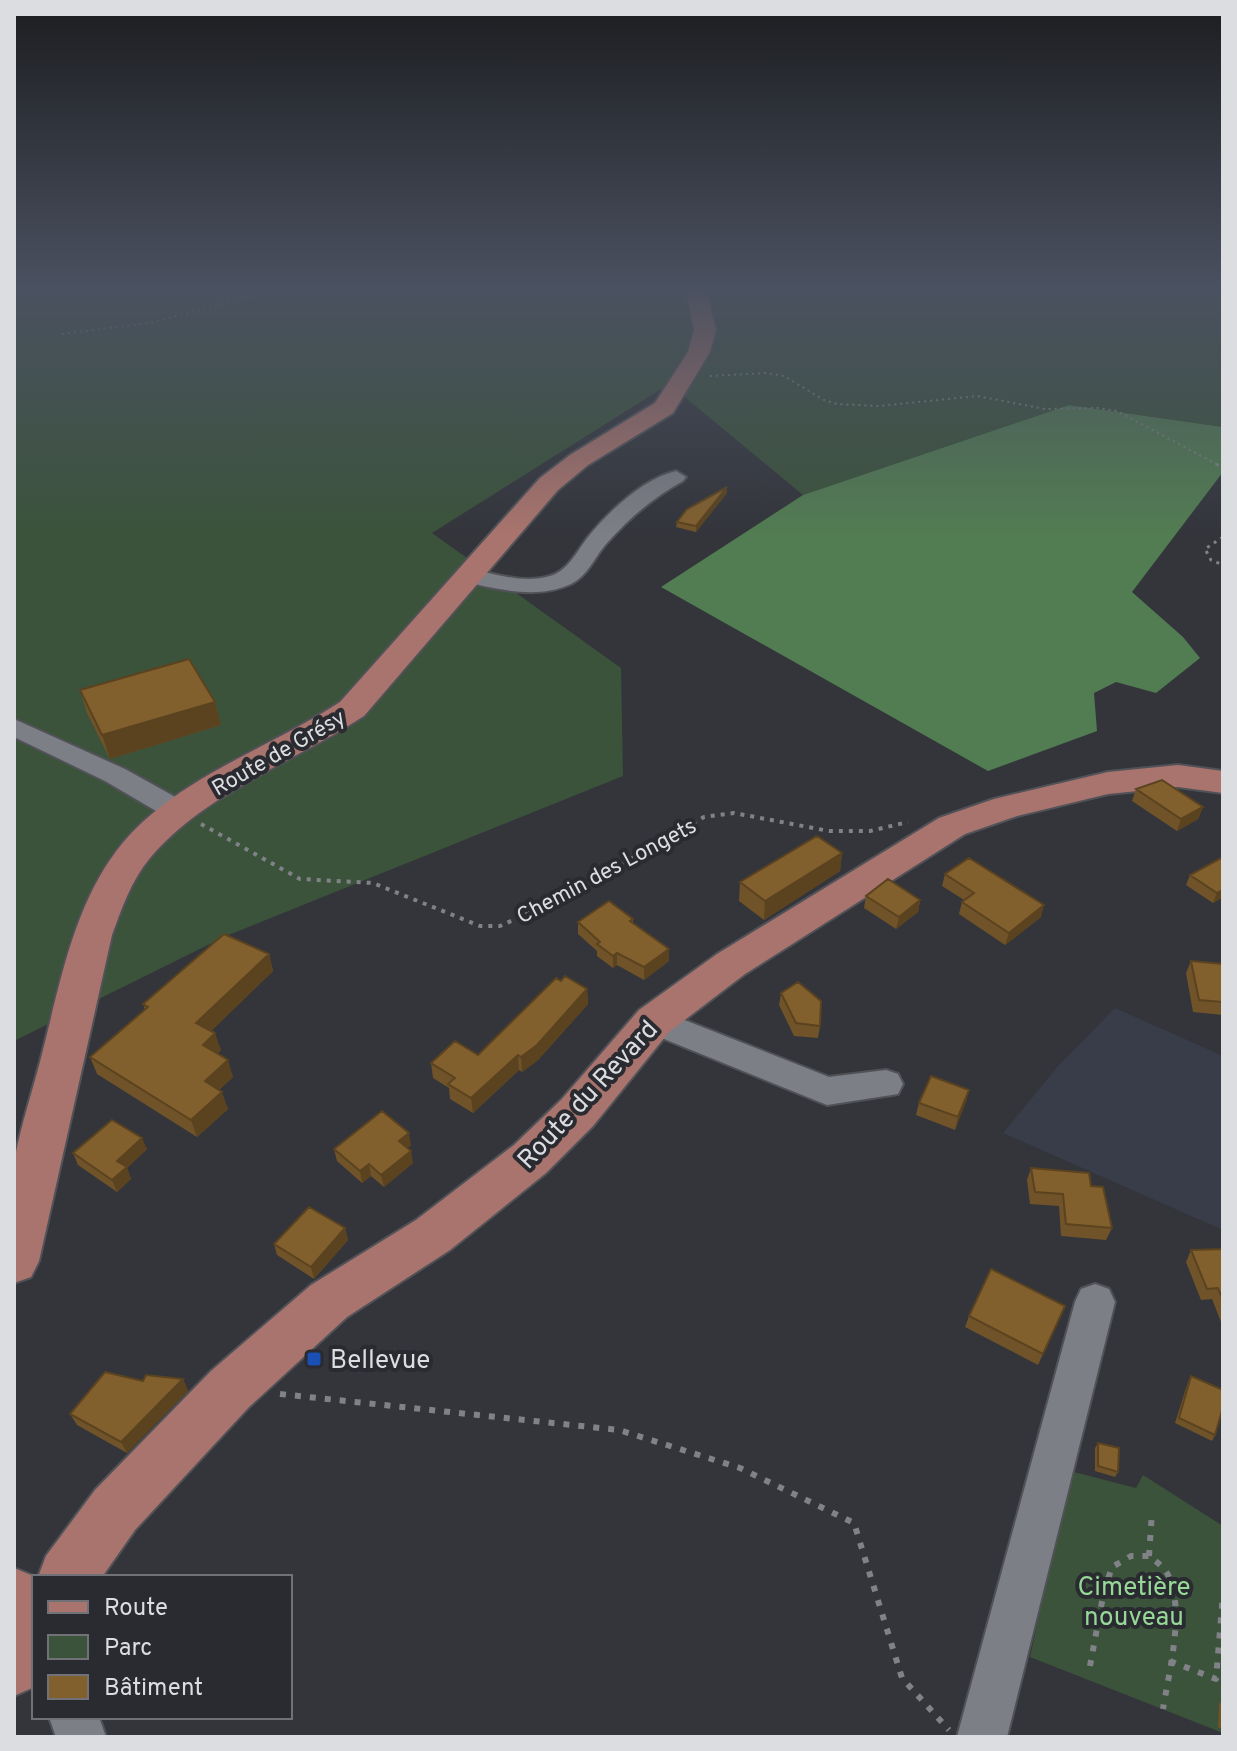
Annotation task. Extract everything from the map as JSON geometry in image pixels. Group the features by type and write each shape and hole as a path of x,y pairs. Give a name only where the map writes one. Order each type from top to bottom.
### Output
{"main road":[{"name":"Route de Grésy","path":"14,1261 100,907 126,859 151,831 178,811 327,727 352,709 549,484 579,460 664,408 687,371"},
{"name":"Route du Revard","path":"1108,783 1142,767 1168,761 1223,766"},
{"name":"Route du Revard","path":"68,1575 115,1510 230,1389 329,1301 443,1228 530,1159 577,1113 654,1021 731,964 952,826 1007,807 1108,783 1178,776 1223,782"},
{"path":"14,1667 32,1635"}],"street":[{"path":"470,576 530,584 562,580 573,572 598,539 644,493 676,477"},
{"path":"14,727 115,775 178,811"},
{"path":"654,1021 827,1091 886,1084"},
{"path":"982,1737 1095,1302"},
{"path":"14,1667 32,1678"}],"path":[{"path":"694,371 703,375 784,376 824,400 837,404 879,406 977,396 1045,409 1108,409 1144,424 1223,468"},
{"path":"1223,537 1205,549 1211,560 1223,565"},
{"name":"Chemin des Longets","path":"178,811 300,879 373,883 480,926 500,926 564,897 704,817 734,813 829,831 870,831 937,818 952,826"},
{"path":"230,1389 619,1430 740,1468 854,1523 902,1678 955,1737"},
{"path":"1149,1556 1152,1512"},
{"path":"1090,1666 1104,1591 1112,1567 1131,1556 1149,1556 1166,1572 1173,1592 1170,1661 1163,1709"},
{"path":"1170,1661 1216,1679 1223,1594"}],"shaded area":[{"path":"1115,1008 1223,1056 1223,1230 1003,1133 1059,1065"}],"green space":[{"path":"14,371 1223,371 1223,427 1069,405 803,495 669,384 432,533 621,668 623,776 226,936 14,1041"},
{"path":"1069,405 1223,427 1223,472 1132,592 1183,637 1200,658 1156,693 1116,682 1094,693 1097,731 988,771 661,587 803,495"},
{"name":"Cimetière nouveau","path":"1070,1471 1136,1488 1143,1475 1223,1526 1223,1733 1030,1657"}],"building":[{"path":"727,487 696,526 677,522 687,509"},
{"path":"189,659 215,702 102,735 80,690"},
{"path":"1162,780 1203,807 1181,819 1136,789"},
{"path":"817,836 842,853 765,901 740,882"},
{"path":"1223,857 1223,890 1217,893 1190,875"},
{"path":"969,858 1044,905 1009,933 962,902 974,893 945,874"},
{"path":"888,879 920,900 899,917 866,896"},
{"path":"609,901 633,919 630,921 669,949 644,967 617,953 613,956 597,944 600,942 578,922"},
{"path":"224,934 269,954 196,1023 215,1033 203,1045 228,1060 205,1081 222,1092 191,1120 90,1057 148,1007 143,1004"},
{"path":"1191,961 1223,964 1223,1002 1199,1000"},
{"path":"565,976 587,989 537,1045 521,1057 518,1055 471,1098 448,1084 455,1078 431,1063 455,1041 478,1055 556,978 561,981"},
{"path":"798,982 821,1001 820,1026 796,1023 781,993"},
{"path":"931,1076 969,1090 958,1117 919,1103"},
{"path":"382,1111 409,1133 399,1141 411,1151 381,1175 369,1164 360,1171 334,1149"},
{"path":"112,1120 142,1138 117,1161 127,1167 112,1180 73,1153"},
{"path":"1031,1168 1089,1173 1091,1186 1103,1187 1112,1228 1066,1224 1063,1194 1035,1192"},
{"path":"309,1207 345,1228 311,1267 274,1244"},
{"path":"1223,1249 1223,1300 1218,1288 1207,1289 1191,1250"},
{"path":"991,1269 1065,1306 1043,1354 969,1316"},
{"path":"105,1372 143,1381 146,1375 183,1379 121,1442 70,1414"},
{"path":"1191,1376 1223,1390 1223,1407 1215,1435 1179,1418"},
{"path":"1098,1443 1119,1448 1118,1472 1098,1466"}],"place":[{"name":"Bellevue","path":"314,1359"}]}
